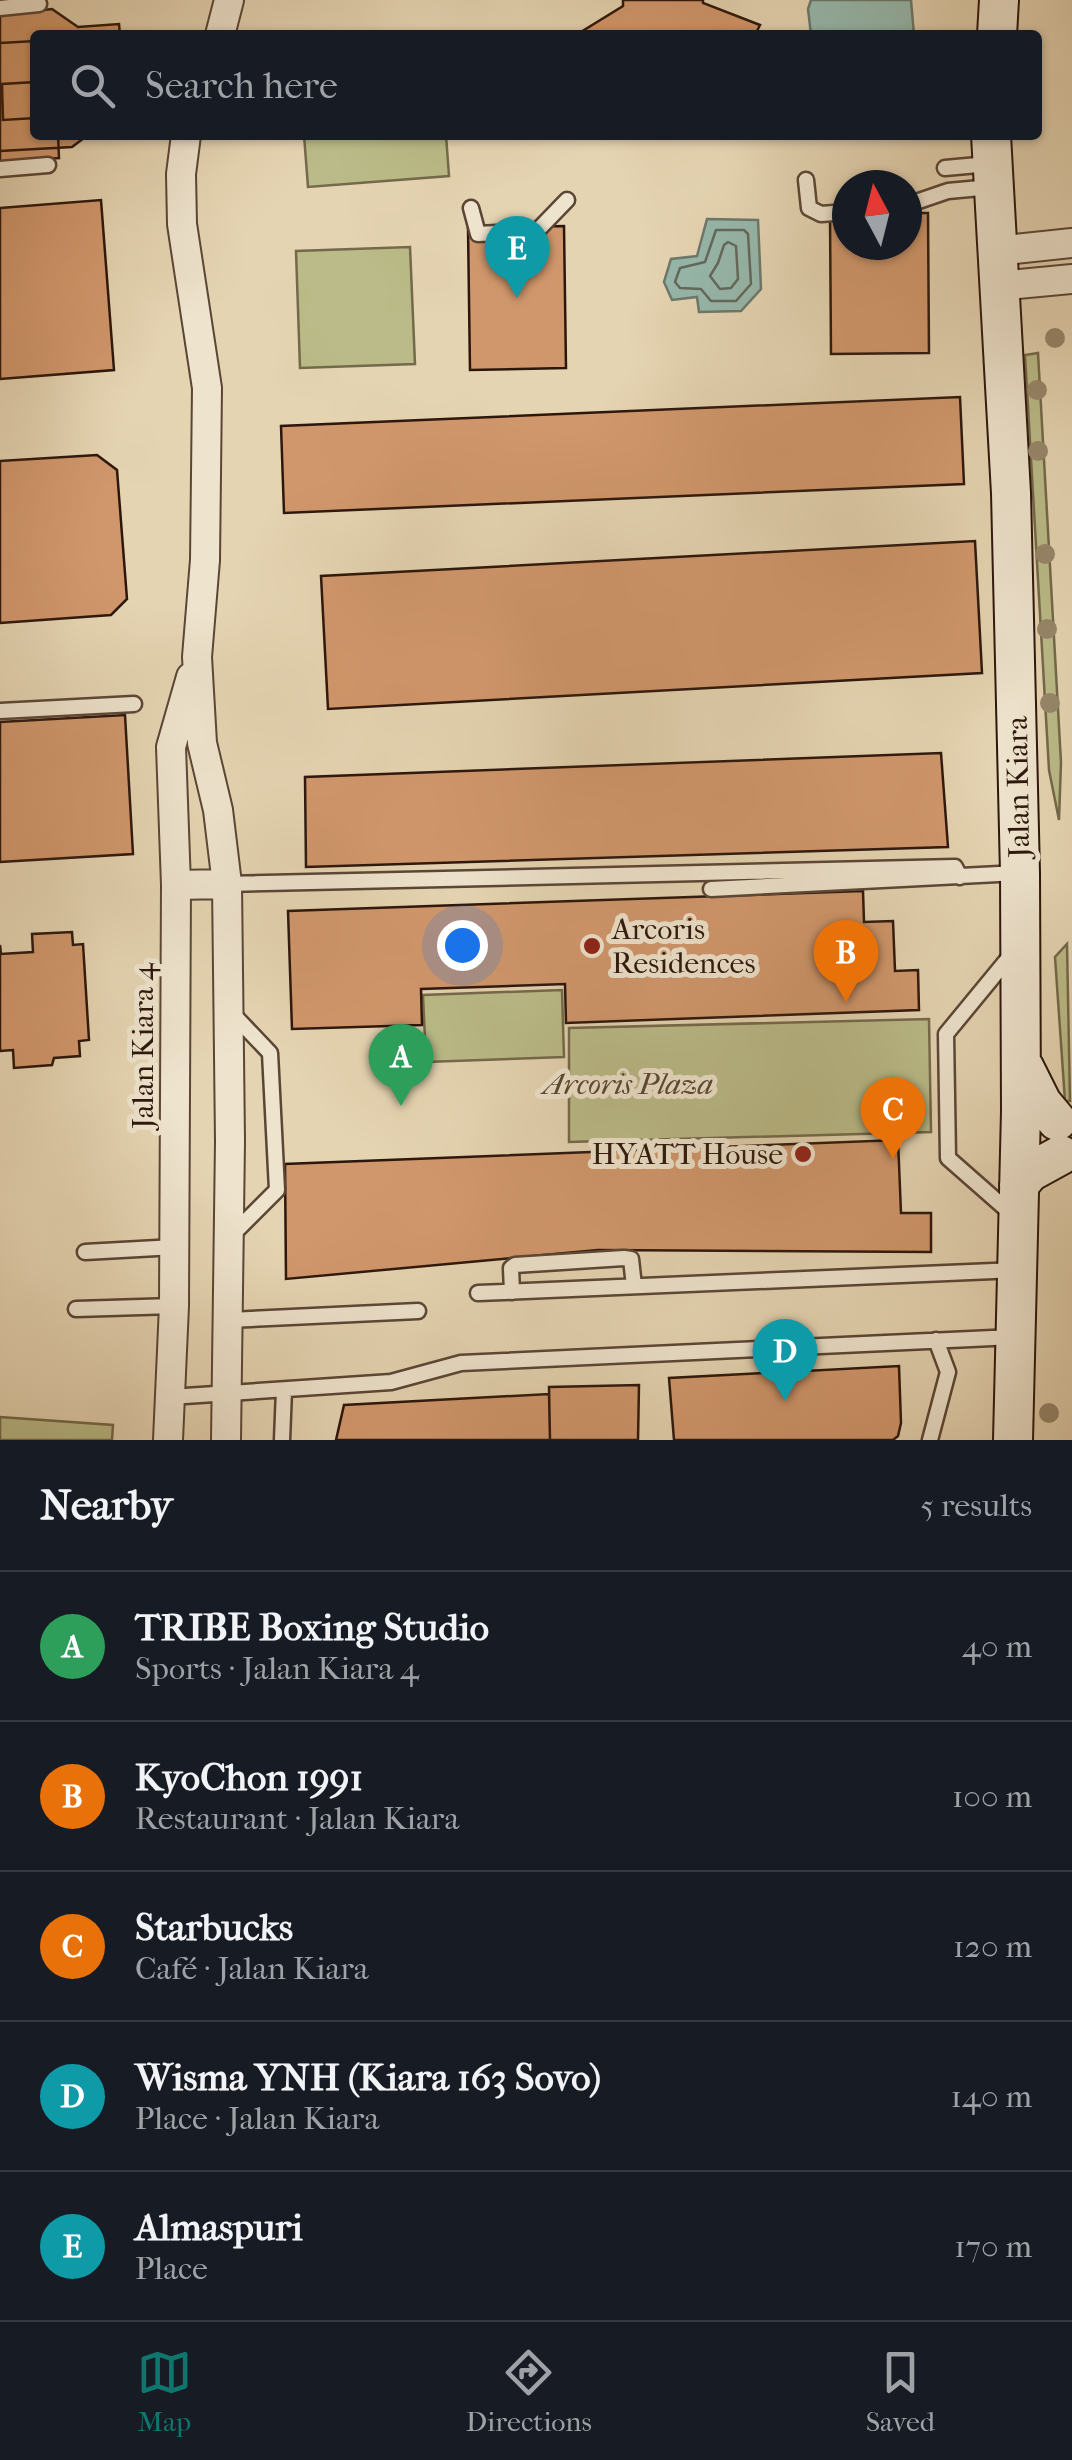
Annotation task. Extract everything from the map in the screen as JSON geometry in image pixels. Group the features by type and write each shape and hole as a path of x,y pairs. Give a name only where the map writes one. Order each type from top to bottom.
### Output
{"main road":[{"path":"996,30 999,0"},
{"name":"Jalan Kiara","path":"991,162 1011,493 1021,1060 1050,1136 1018,1202 1013,1440"}],"street":[{"path":"221,30 229,0"},
{"name":"Jalan Kiara 4","path":"185,140 182,224 207,388 204,560 196,657 202,743 218,810 227,884 230,1237 226,1440"},
{"path":"997,268 1072,244"},
{"path":"997,268 1072,279"},
{"name":"Jalan Kiara 4","path":"168,1440 174,1306 176,885 171,747 196,657"},
{"path":"176,885 227,884"}],"lane":[{"path":"0,8 39,4"},
{"path":"945,168 991,162"},
{"path":"922,200 948,190 991,162"},
{"path":"0,169 48,164"},
{"path":"806,180 809,208 821,214 832,213"},
{"path":"472,208 478,234 536,231 567,200"},
{"path":"0,711 134,704"},
{"path":"227,884 608,882 956,867 960,877"},
{"path":"711,888 1020,873"},
{"path":"1018,1202 948,1158 946,1034 1020,942"},
{"path":"229,1010 270,1052 277,1190 230,1237"},
{"path":"85,1252 174,1247"},
{"path":"512,1292 510,1268 515,1264 624,1258 631,1260 634,1286"},
{"path":"478,1293 1018,1270"},
{"path":"76,1309 174,1306"},
{"path":"228,1320 418,1311"},
{"path":"170,1397 391,1382 461,1363 1014,1337"},
{"path":"930,1440 948,1372 936,1340"},
{"path":"282,1440 284,1390"}],"green space":[{"path":"304,140 446,140 449,176 308,187"},
{"path":"410,247 415,364 300,368 296,251"},
{"path":"1038,353 1061,762 1059,820 1049,770 1025,355"},
{"path":"1067,944 1070,1101 1065,1101 1055,957"},
{"path":"562,990 564,1057 426,1062 423,995"},
{"name":"Arcoris Plaza","path":"929,1019 931,1132 569,1142 569,1028"},
{"path":"0,1417 113,1425 112,1440 0,1440"}],"water":[{"path":"811,0 911,0 914,30 810,30"},
{"path":"707,219 758,220 761,289 741,311 699,312 697,297 672,300 664,282 671,259 697,256"}],"building":[{"path":"623,0 703,0 760,25 758,30 584,30 623,6"},
{"path":"52,9 78,27 119,24 120,30 30,30 30,140 81,140 72,147 0,151 0,15"},
{"path":"30,41 30,82 2,84 3,120 30,118 30,140 58,140 59,158 0,162 0,43"},
{"path":"101,200 114,370 0,379 0,208"},
{"path":"922,213 928,213 929,353 831,354 830,214 832,260 922,260"},
{"path":"564,226 566,368 470,370 468,228"},
{"path":"960,397 964,484 284,513 281,426"},
{"path":"97,455 117,470 127,599 111,615 0,623 0,461"},
{"path":"975,541 982,673 328,709 321,576"},
{"path":"125,715 133,854 0,862 0,722"},
{"path":"941,753 948,847 306,867 305,777"},
{"name":"Arcoris Residences","path":"863,891 864,922 893,921 895,971 918,970 919,1010 566,1023 565,984 421,989 422,1025 292,1029 288,911"},
{"path":"72,932 73,945 83,944 89,1040 79,1041 80,1056 54,1058 52,1065 14,1068 13,1050 0,1051 0,945 1,954 33,952 32,934"},
{"path":"898,1140 901,1213 931,1213 931,1252 598,1250 286,1279 285,1164"},
{"path":"899,1366 901,1423 893,1440 674,1440 669,1378"},
{"path":"639,1385 638,1440 550,1440 549,1387"},
{"path":"549,1394 550,1440 336,1440 344,1405"}],"place":[{"name":"Almaspuri","path":"517,298"},
{"name":"Arcoris Residences","path":"592,946"},
{"name":"KyoChon 1991","path":"846,1002"},
{"name":"TRIBE Boxing Studio","path":"401,1106"},
{"name":"HYATT House","path":"803,1154"},
{"name":"Starbucks","path":"893,1159"},
{"name":"Wisma YNH (Kiara 163 Sovo)","path":"785,1401"}]}
